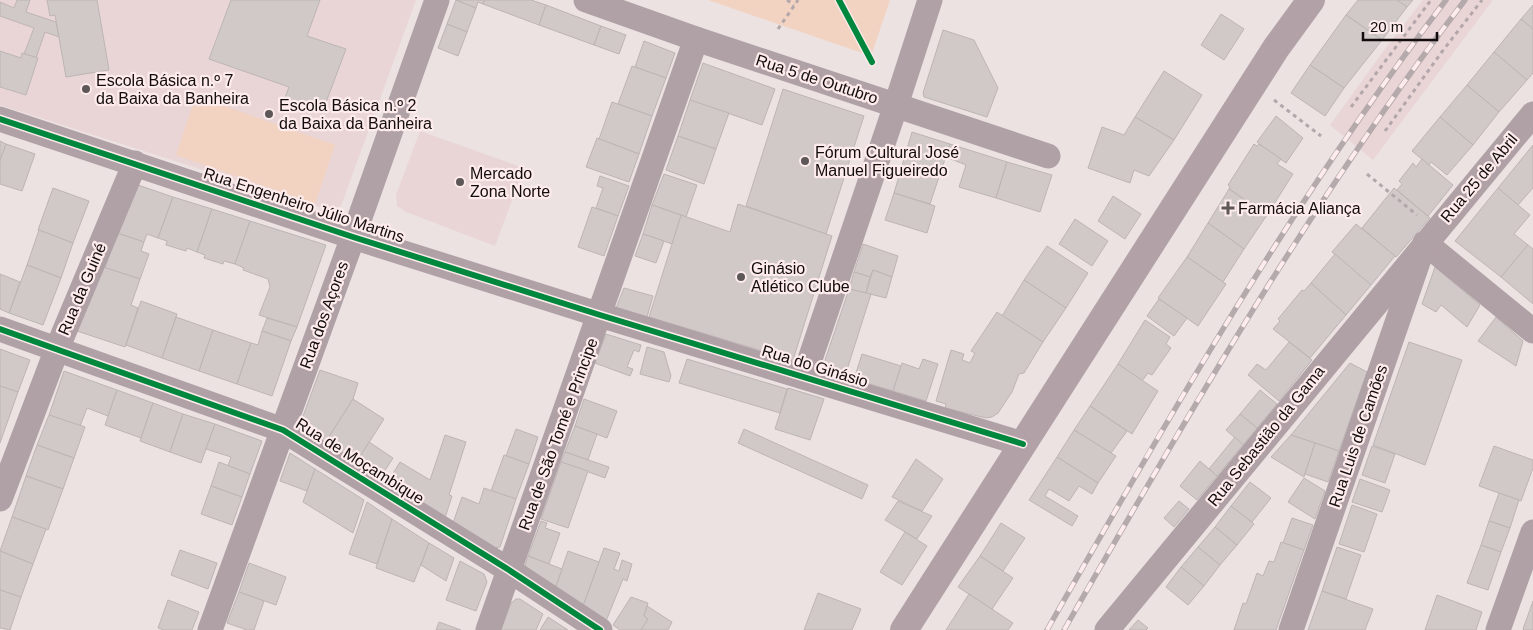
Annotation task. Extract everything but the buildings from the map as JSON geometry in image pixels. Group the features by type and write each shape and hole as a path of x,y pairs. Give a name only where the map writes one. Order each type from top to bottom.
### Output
{"main road":[{"path":"904,630 1276,48 1311,0"}],"street":[{"name":"Rua dos Açores","path":"210,630 437,0"},
{"name":"Rua 5 de Outubro","path":"586,0 696,39 1048,156"},
{"path":"804,377 930,0"},
{"name":"Rua de São Tomé e Principe","path":"488,630 696,39"},
{"name":"Rua 25 de Abril","path":"1425,243 1533,114"},
{"name":"Rua Engenheiro Júlio Martins","path":"0,119 353,237 600,315"},
{"name":"Rua da Guiné","path":"0,500 57,349 135,163"},
{"path":"1425,243 1533,330"},
{"name":"Rua Sebastião da Gama","path":"1107,630 1425,243"},
{"name":"Rua Luis de Camões","path":"1291,630 1425,243"},
{"name":"Rua do Ginásio","path":"600,315 1023,444"},
{"name":"Rua de Moçambique","path":"0,329 283,430 509,570 600,630"},
{"path":"1498,630 1533,532"}],"path":[{"path":"787,0 794,5"},
{"path":"778,29 798,0"},
{"path":"840,0 872,62"},
{"path":"1351,107 1431,0"},
{"path":"1385,131 1482,0"},
{"path":"1253,85 1321,136"},
{"path":"1367,174 1418,217"}],"shaded area":[{"name":"Escola Básica n.º 2 da Baixa da Banheira","path":"0,0 416,0 341,206 331,211 0,105"},
{"path":"708,0 890,0 871,56"},
{"path":"1423,0 1493,0 1373,160 1330,125"},
{"path":"196,96 335,145 315,204 176,155"},
{"name":"Mercado Zona Norte","path":"420,131 524,168 495,246 406,212 397,206 396,195"}],"railway":[{"path":"1047,630 1187,388 1286,229 1337,151 1446,0"},
{"path":"1064,630 1205,388 1304,229 1409,75 1465,0"}],"cycle path":[{"path":"839,0 872,62"},
{"path":"0,119 353,237 600,315 1023,444"},
{"path":"0,329 283,430 509,570 600,630"}],"place":[{"name":"Escola Básica n.º 7 da Baixa da Banheira","path":"86,89"},
{"name":"Escola Básica n.º 2 da Baixa da Banheira","path":"269,114"},
{"name":"Fórum Cultural José Manuel Figueiredo","path":"805,161"},
{"name":"Mercado Zona Norte","path":"460,182"},
{"name":"Farmácia Aliança","path":"1228,208"},
{"name":"Ginásio Atlético Clube","path":"741,277"}]}
